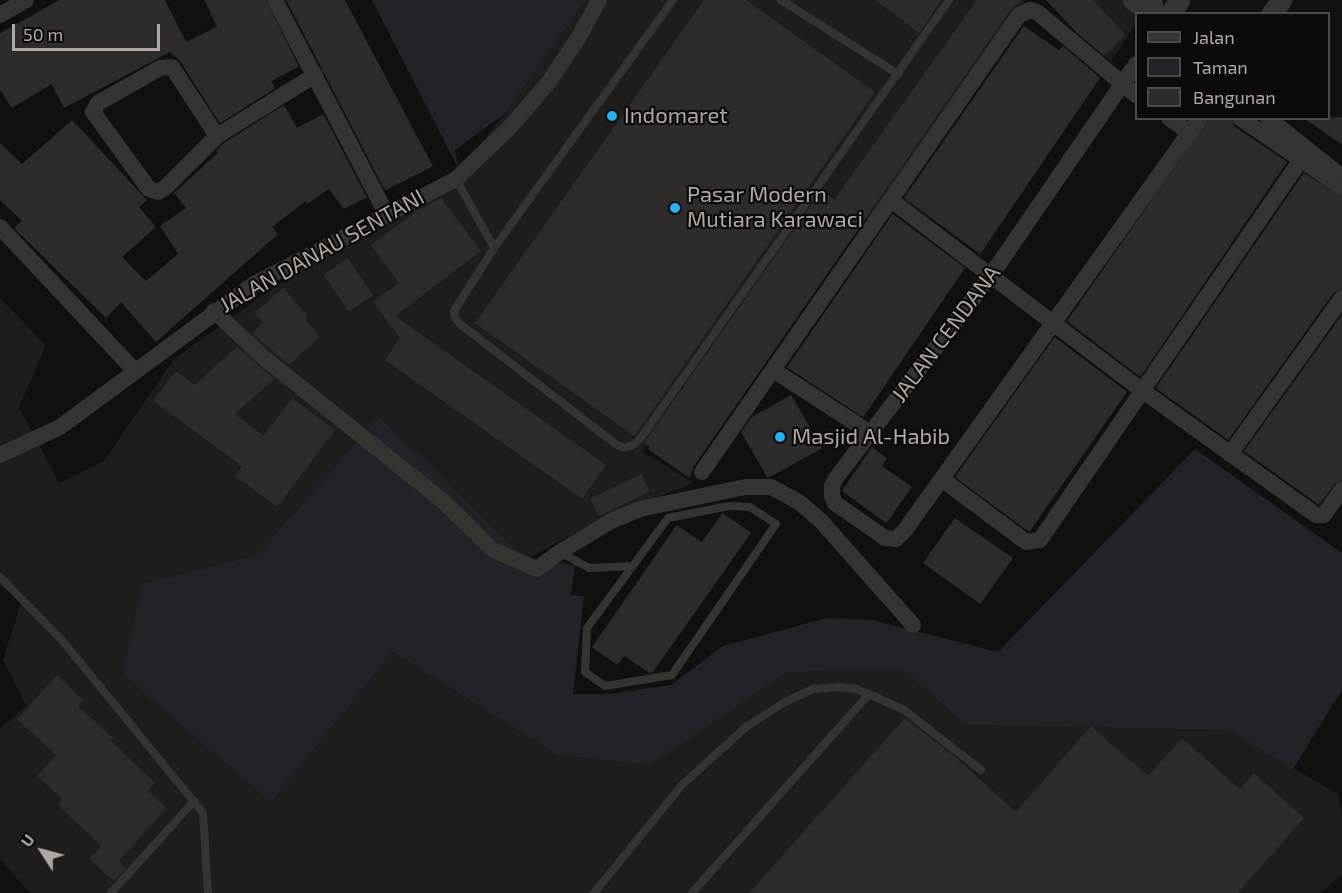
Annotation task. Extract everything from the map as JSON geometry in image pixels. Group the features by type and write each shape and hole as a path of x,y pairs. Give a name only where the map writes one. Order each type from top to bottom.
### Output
{"street":[{"path":"0,15 26,0"},
{"path":"275,0 387,215"},
{"name":"JALAN DANAU SENTANI","path":"0,455 60,427 214,311 254,284 456,178 510,127 548,83 579,37 599,0"},
{"path":"1154,6 1180,0"},
{"path":"702,472 1024,11 1037,12 1135,94"},
{"path":"217,136 172,67 160,68 98,103 93,112 149,189 158,192 165,188 217,136 315,75"},
{"name":"JALAN CENDANA","path":"1135,67 992,274 872,434 836,478 832,496 835,503 885,537 896,539 905,531 1199,120"},
{"path":"1172,120 1190,133"},
{"path":"1243,120 1300,161 1341,175"},
{"path":"1271,120 1341,175"},
{"path":"943,480 1026,542 1040,540 1140,389 1300,161"},
{"path":"891,200 992,274 1140,389 1319,516 1324,514 1342,489"},
{"path":"0,227 134,370"},
{"path":"1230,454 1342,298"},
{"path":"214,311 264,358 444,501 493,550 537,569 611,521 640,509 745,487 771,488 799,502 821,521 913,625"},
{"path":"773,370 872,434"}],"lane":[{"path":"673,0 494,248 457,306 455,318 617,445 624,447 633,445 949,0"},
{"path":"781,0 898,74"},
{"path":"456,178 494,248"},
{"path":"729,506 750,507 776,524 672,675 605,686 585,672 587,628 633,566 668,518 729,506"},
{"path":"560,552 589,567 633,566"},
{"path":"0,577 61,639 203,813 206,823 208,893"},
{"path":"594,893 682,785 746,727 785,702 813,689 840,687 856,689 904,710 981,770"},
{"path":"692,893 869,694"},
{"path":"111,893 194,801"}],"shaded area":[{"path":"586,0 1026,0 869,220 826,192 643,452 694,483 607,516 525,560 379,418 257,555 143,584 271,802 393,652 557,755 648,765 788,672 904,671 966,725 1228,730 1338,794 1342,817 1342,875 1320,893 30,893 0,859 0,729 26,706 3,660 21,602 0,585 0,298 46,346 19,407 59,483 104,461 174,359 315,258 459,170 506,113"},
{"path":"1045,0 1154,0 1139,12 1135,12 1135,25 1111,61"}],"green space":[{"path":"372,0 586,0 506,113 455,150 459,170"},
{"path":"379,417 525,559 575,565 571,595 584,596 573,694 610,694 671,685 723,646 827,618 872,620 998,652 1195,449 1342,553 1342,690 1293,769 1228,730 966,725 904,671 788,672 649,765 557,755 393,652 271,802 123,674 142,584 257,555"}],"building":[{"path":"61,0 164,0 186,43 218,27 205,0 265,0 298,66 270,81 274,88 220,122 181,61 170,51 64,107 52,83 12,107 0,88 0,34"},
{"path":"287,0 344,0 432,166 386,189 384,187"},
{"name":"Pasar Modern Mutiara Karawaci","path":"705,0 745,0 874,92 634,435 476,323"},
{"path":"876,0 940,0 919,32"},
{"path":"978,0 1021,0 1010,9 693,466 689,477 649,449 651,447 645,443 822,191 835,200"},
{"path":"1047,0 1092,0 1125,35 1104,55 1078,33"},
{"path":"1024,27 1059,51 1063,47 1099,78 980,253 905,198"},
{"path":"284,106 297,129 323,115 366,197 344,208 329,188 307,203 306,200 271,227 277,234 156,341 121,301 106,317 15,228 23,221 0,199 0,144 22,165 72,121 146,200 138,207 155,227 121,257 146,282 179,254 161,226 187,208 175,193 219,153 217,151 224,144"},
{"path":"1342,118 1342,144 1308,120"},
{"path":"1209,120 1231,120 1234,127 1286,162 1140,376 1068,321"},
{"path":"1304,174 1342,198 1342,288 1333,292 1228,439 1157,388"},
{"path":"441,199 480,251 394,316 605,465 582,498 386,360 401,338 374,302 400,283 372,245 418,211"},
{"path":"893,215 964,268 863,416 788,367"},
{"path":"347,259 372,295 349,311 325,275"},
{"path":"283,289 307,316 304,319 319,337 289,364 253,333 264,323 255,313"},
{"path":"1342,316 1342,479 1334,483 1319,504 1245,451"},
{"path":"1055,338 1126,392 1029,531 956,477"},
{"path":"237,347 273,379 234,414 264,437 292,399 334,430 277,506 236,476 243,466 154,401 176,372 195,386"},
{"name":"Masjid Al-Habib","path":"791,396 821,448 768,477 742,432 752,418"},
{"path":"872,448 886,458 881,466 911,487 886,522 843,491"},
{"path":"641,475 649,491 599,515 591,499"},
{"path":"723,514 750,533 652,672 624,655 617,664 593,647 677,526 702,543"},
{"path":"955,519 1012,558 980,603 924,563"},
{"path":"57,676 82,700 77,706 112,738 109,740 154,783 147,791 166,808 118,861 125,868 114,880 90,859 102,846 59,805 64,800 38,776 57,755 18,719"},
{"path":"905,719 953,756 1016,813 1091,727 1148,777 1182,739 1240,790 1254,774 1303,818 1237,893 750,893"}],"place":[{"name":"Indomaret","path":"612,116"},
{"name":"Pasar Modern Mutiara Karawaci","path":"675,208"},
{"name":"Masjid Al-Habib","path":"780,437"}]}
